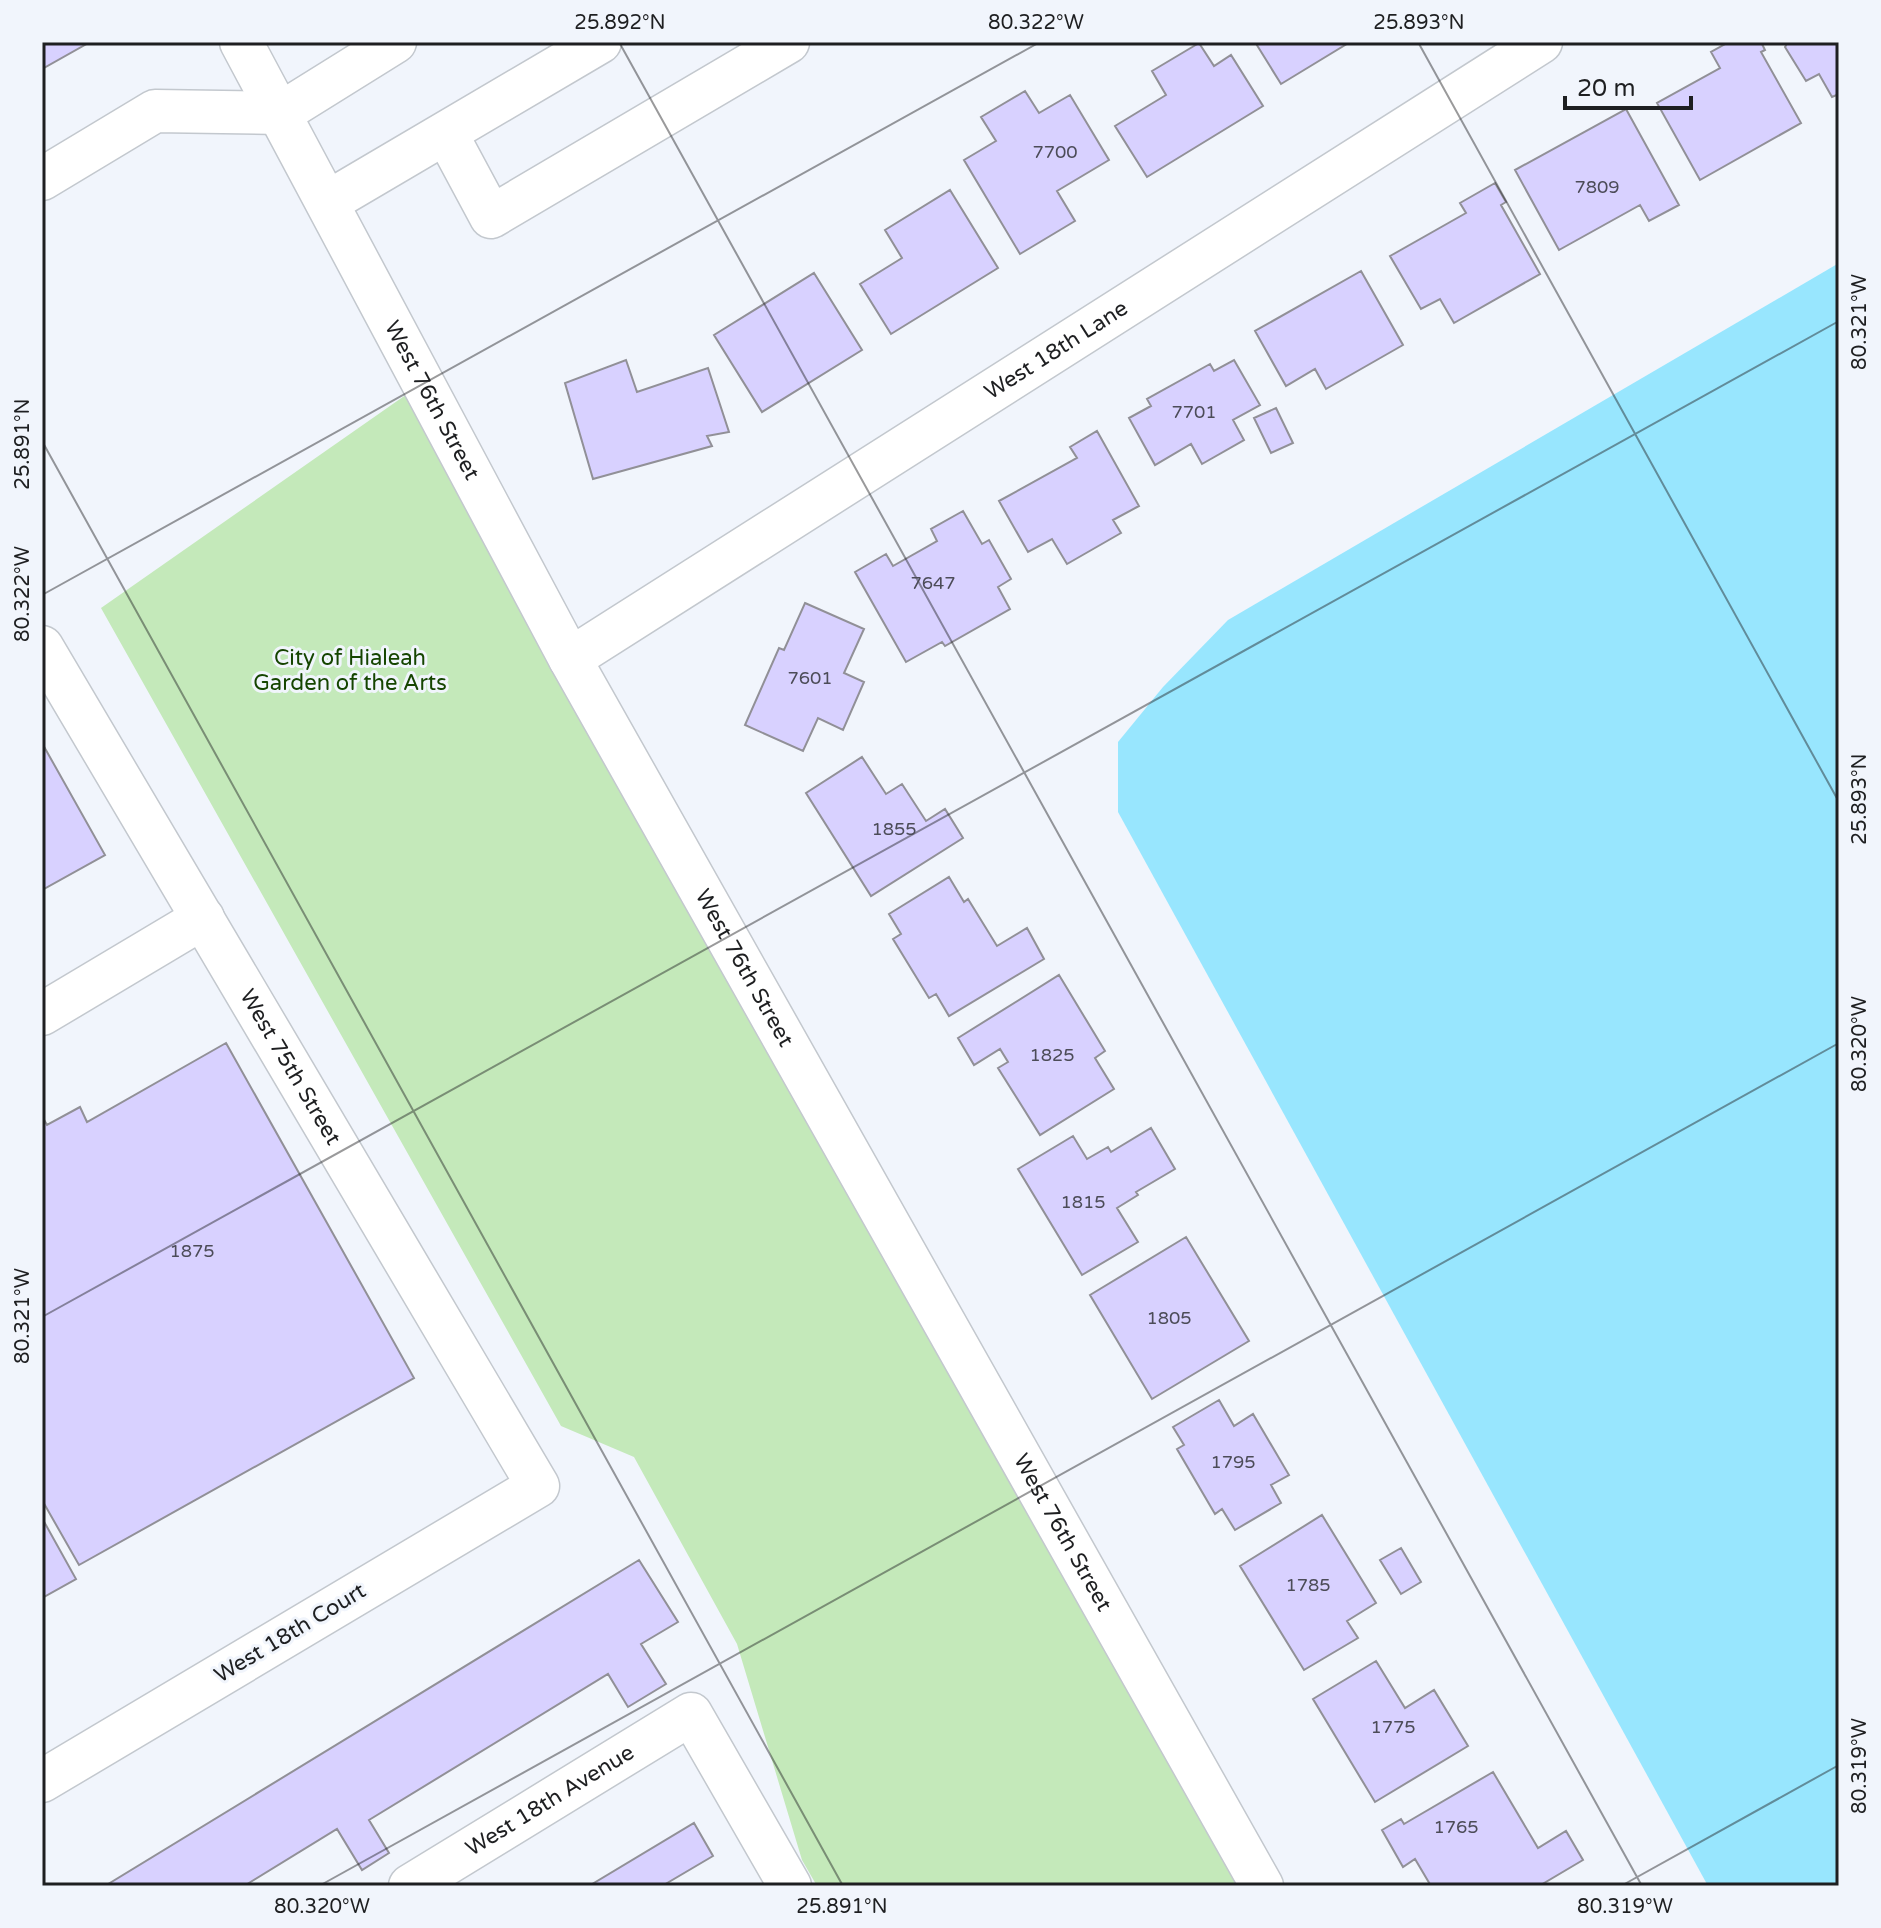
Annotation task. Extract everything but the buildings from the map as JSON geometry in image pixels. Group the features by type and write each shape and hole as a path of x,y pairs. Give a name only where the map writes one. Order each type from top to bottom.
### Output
{"street":[{"name":"West 76th Street","path":"241,42 570,659 1262,1886"},
{"path":"42,179 155,111 281,113 395,42"},
{"path":"328,202 447,135 600,42"},
{"path":"447,135 491,217 788,42"},
{"name":"West 18th Lane","path":"570,659 1541,42"},
{"name":"West 75th Street","path":"42,647 538,1486"},
{"path":"42,1014 203,918"},
{"name":"West 18th Court","path":"42,1781 538,1486"},
{"name":"West 18th Avenue","path":"410,1886 691,1714 790,1886"}],"green space":[{"name":"City of Hialeah Garden of the Arts","path":"410,392 1244,1886 817,1886 802,1860 737,1644 634,1457 561,1426 101,608"}],"water":[{"path":"1839,263 1839,1886 1708,1886 1118,812 1118,742 1163,687 1228,620"}]}
